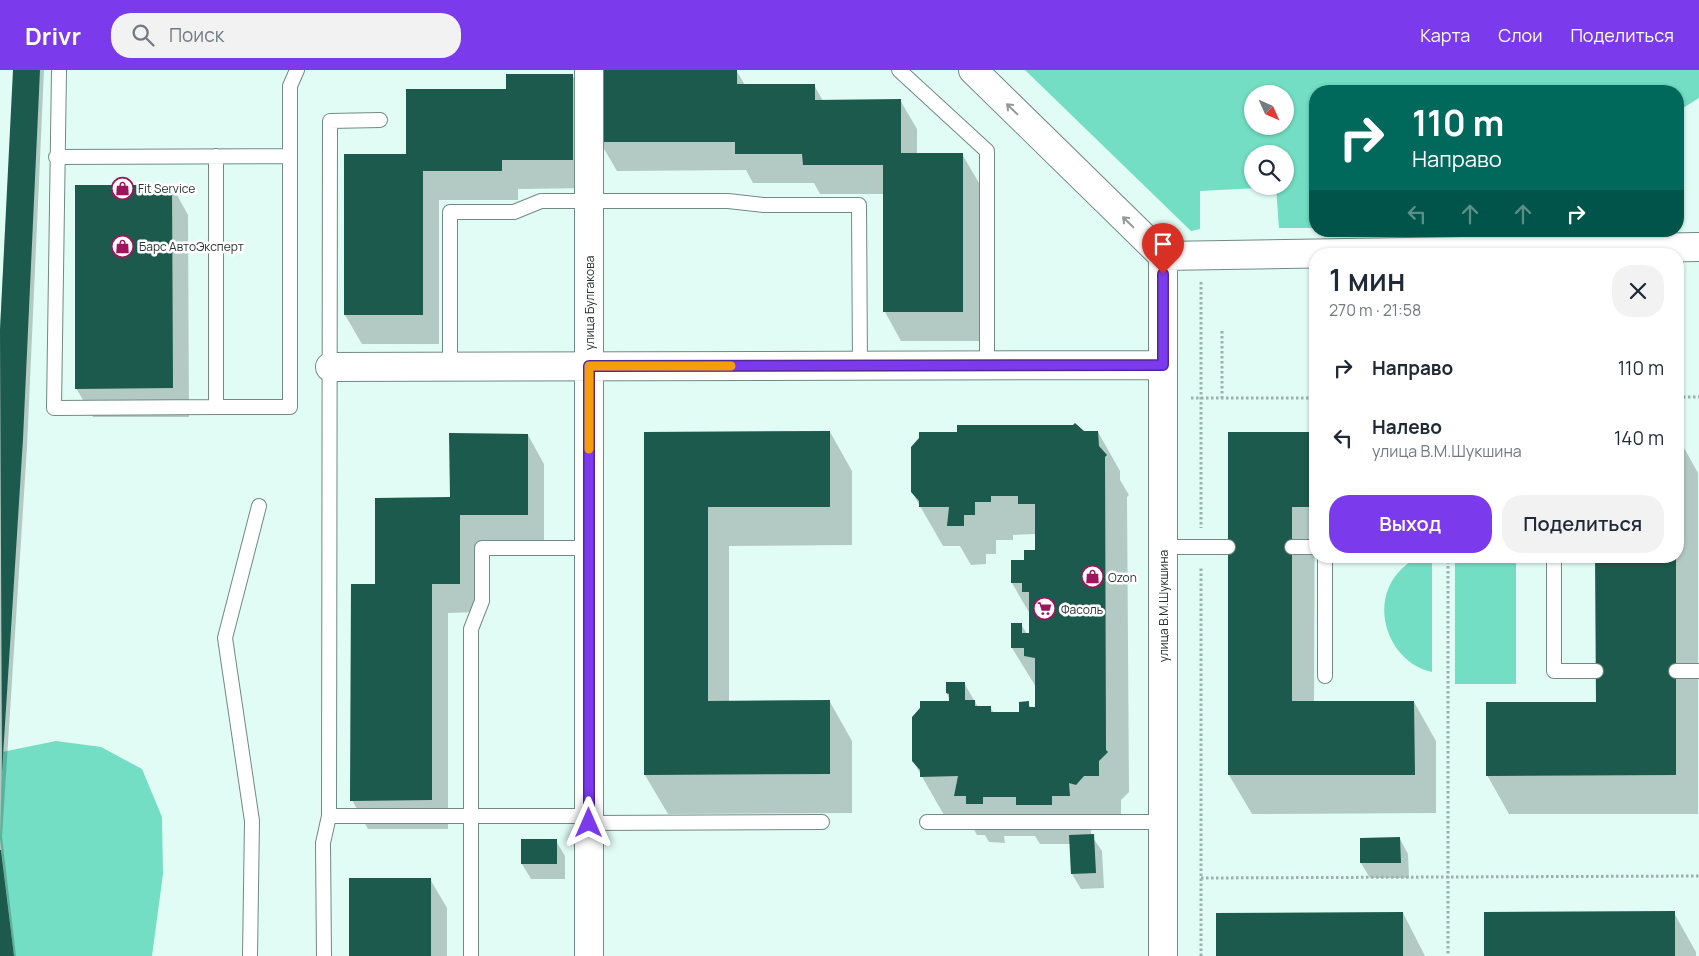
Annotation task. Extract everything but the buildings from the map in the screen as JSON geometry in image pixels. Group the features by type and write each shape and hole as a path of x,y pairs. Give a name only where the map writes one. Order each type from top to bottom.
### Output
{"street":[{"name":"улица Булгакова","path":"589,70 589,956"},
{"path":"972,70 1163,256 1309,254"},
{"path":"1644,248 1699,247"},
{"name":"улица В.М.Шукшина","path":"1163,256 1163,956"},
{"path":"330,367 1163,365"}],"lane":[{"path":"59,70 56,157 54,408 290,407 290,86 297,70"},
{"path":"899,70 987,151 987,366"},
{"path":"324,956 324,843 330,816 330,120 380,120"},
{"path":"216,156 216,407"},
{"path":"56,157 290,156"},
{"path":"450,367 450,212 514,212 540,201 728,201 764,205 859,205 860,366"},
{"path":"250,956 252,821 225,638 259,506"},
{"path":"1163,547 1228,547"},
{"path":"1292,547 1309,547"},
{"path":"471,956 471,629 482,601 482,548 589,548"},
{"path":"1325,563 1325,676"},
{"path":"1554,563 1554,671 1596,671"},
{"path":"1676,671 1699,670"},
{"path":"330,816 471,816 822,822"},
{"path":"927,822 1163,822"}],"path":[{"path":"1201,256 1201,956"},
{"path":"1222,331 1222,398"},
{"path":"1684,397 1699,397"},
{"path":"1163,398 1309,398"},
{"path":"1448,563 1448,956"},
{"path":"1201,878 1699,876"}],"green space":[{"path":"1025,70 1699,70 1699,98 1684,107 1684,85 1309,85 1309,228 1279,228 1277,195 1294,195 1294,145 1244,145 1244,189 1200,191 1200,229 1191,231"},
{"path":"1408,563 1432,563 1432,672 1419,668 1408,661 1391,640 1387,627 1384,614 1385,600 1391,582"},
{"path":"1455,563 1516,563 1516,684 1455,684"},
{"path":"56,741 101,747 142,769 162,817 163,874 152,956 14,956 0,839 2,752"}],"slow traffic":[{"path":"589,449 589,366 731,366"}],"place":[{"name":"Fit Service","path":"122,188"},
{"name":"Барс АвтоЭксперт","path":"123,246"},
{"name":"Ozon","path":"1092,577"},
{"name":"Фасоль","path":"1045,609"}],"route":[{"path":"589,823 589,366 1163,365 1163,274"}]}
